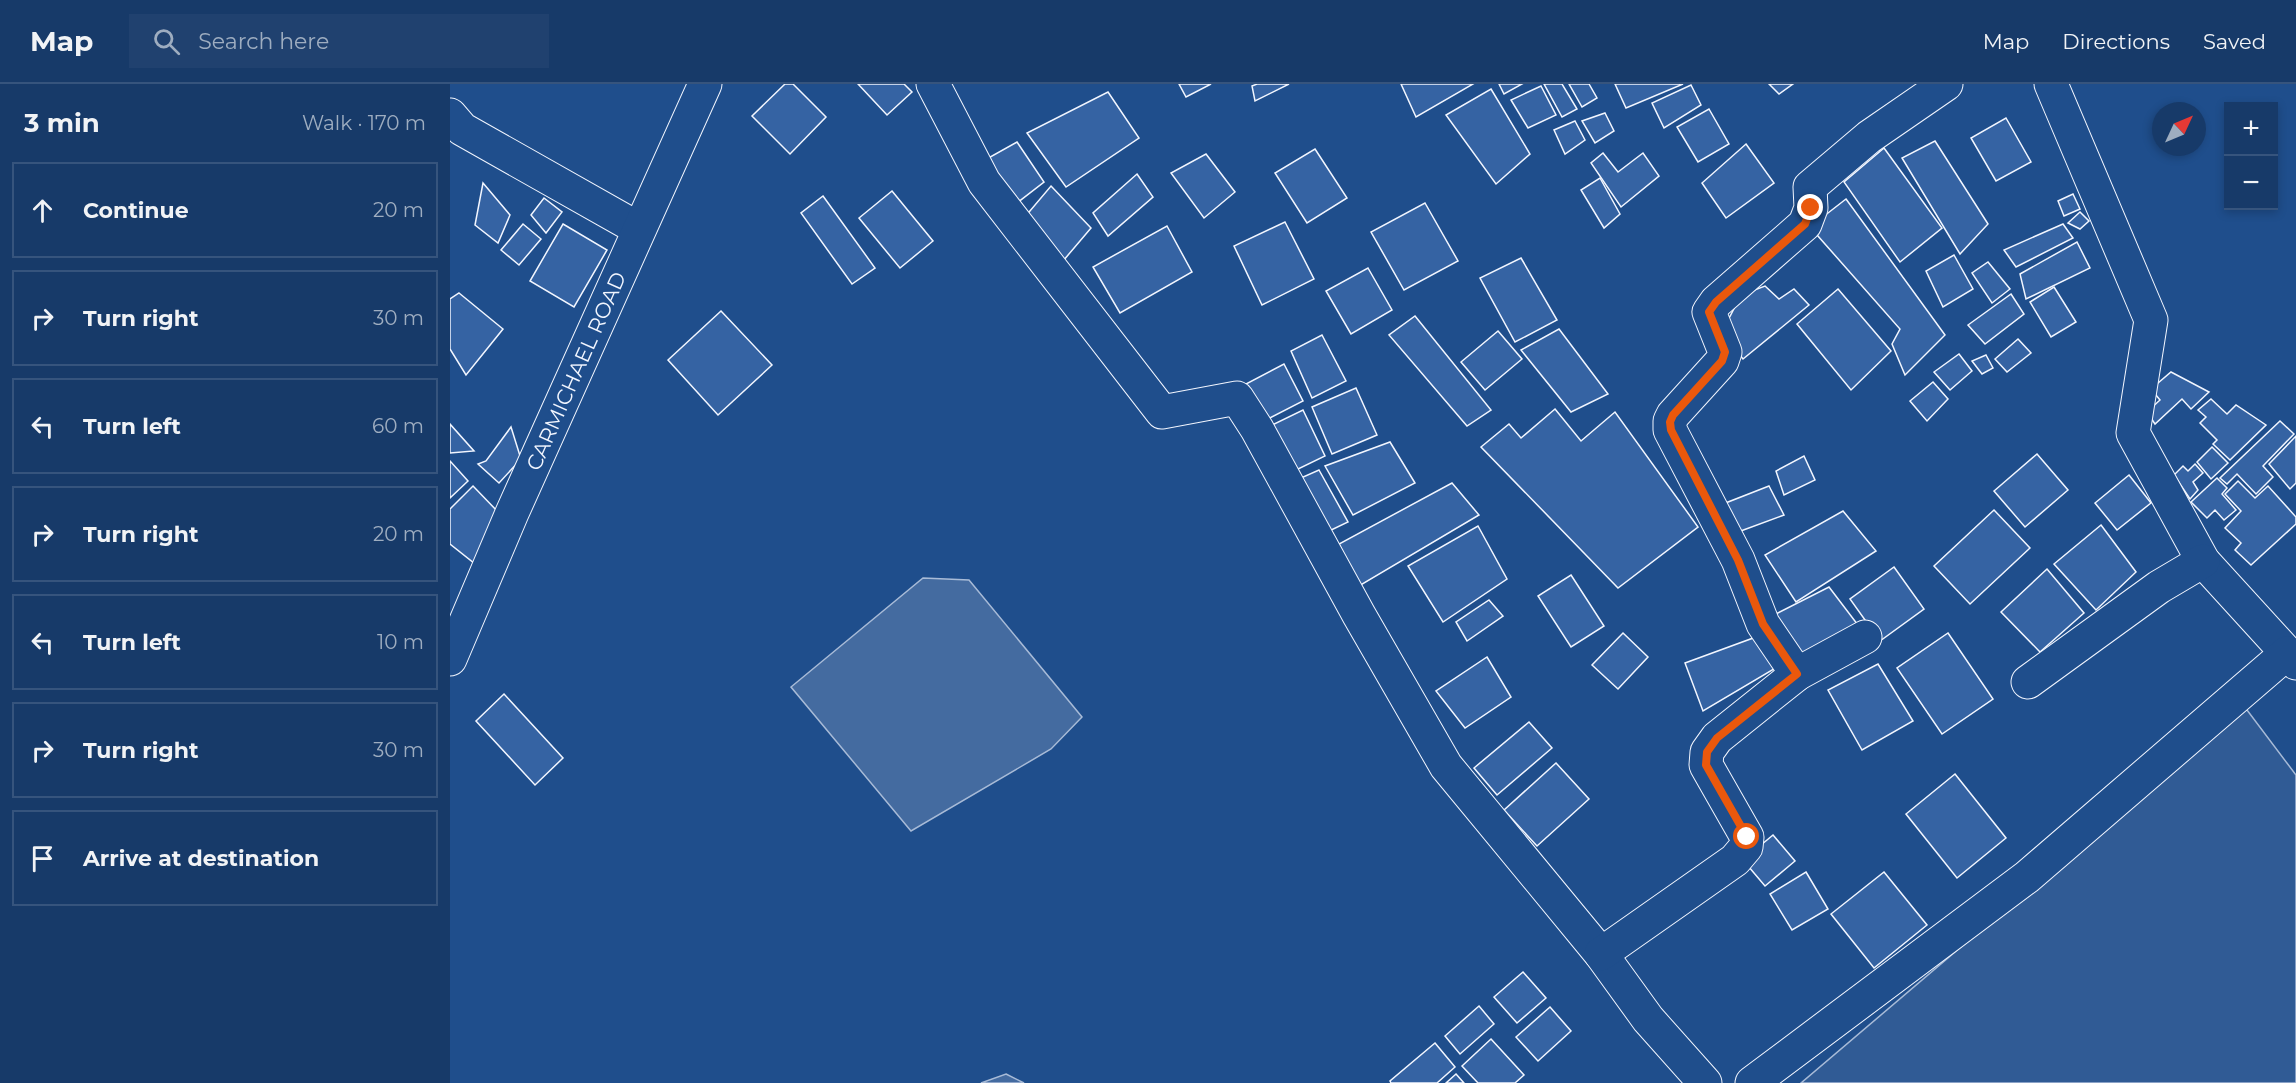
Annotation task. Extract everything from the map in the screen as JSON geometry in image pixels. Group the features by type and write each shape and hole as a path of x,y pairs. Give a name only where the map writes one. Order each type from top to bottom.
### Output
{"street":[{"name":"CARMICHAEL ROAD","path":"451,654 705,84"},
{"path":"933,84 984,182 1162,412 1237,398 1257,429 1359,615 1446,766 1601,954 1648,1019 1705,1083"},
{"path":"1797,674 1763,624 1738,560 1671,430 1670,422 1673,415 1722,361 1725,352 1709,312 1716,302 1805,224 1811,208 1810,187 1869,137 1946,84"},
{"path":"1752,1083 2027,877 2292,658 2203,561 2133,434 2151,320 2051,84"},
{"path":"450,115 462,129 639,229"},
{"path":"2028,682 2159,586 2203,561"},
{"path":"1601,954 1735,860 1746,847 1747,837 1706,765 1707,752 1717,738 1797,674 1865,638"}],"shaded area":[{"path":"923,578 969,580 1082,717 1051,749 911,831 791,687"},
{"path":"2244,706 2296,775 2296,1083 1801,1083"},
{"path":"1006,1074 1024,1083 981,1083"}],"building":[{"path":"785,84 793,84 826,117 790,154 752,116"},
{"path":"858,84 904,84 912,92 887,115"},
{"path":"1179,84 1211,84 1186,97"},
{"path":"1289,84 1255,101 1252,86"},
{"path":"1401,84 1473,84 1416,117"},
{"path":"1499,84 1522,84 1504,94"},
{"path":"1544,84 1562,84 1577,109 1562,117"},
{"path":"1569,84 1589,84 1597,98 1582,107"},
{"path":"1615,84 1683,84 1626,108"},
{"path":"1769,84 1793,84 1779,94"},
{"path":"1691,85 1701,105 1664,128 1652,103"},
{"path":"1541,86 1556,115 1528,128 1511,100"},
{"path":"1491,89 1530,154 1496,184 1446,115"},
{"path":"1108,92 1139,138 1066,187 1027,133"},
{"path":"1709,109 1729,144 1698,162 1677,127"},
{"path":"1605,113 1614,131 1595,143 1582,121"},
{"path":"2006,118 2031,162 1996,181 1971,138"},
{"path":"1575,121 1585,140 1565,154 1554,130"},
{"path":"1935,141 1988,224 1960,254 1902,158"},
{"path":"1017,142 1044,182 1013,206 983,161"},
{"path":"1746,144 1774,183 1726,218 1702,183"},
{"path":"1884,148 1942,228 1900,262 1844,182"},
{"path":"1315,149 1347,198 1307,223 1275,173"},
{"path":"1603,153 1618,172 1643,153 1659,176 1621,207 1591,163"},
{"path":"1206,154 1235,192 1204,218 1171,173"},
{"path":"1137,174 1153,197 1108,236 1093,213"},
{"path":"1600,178 1620,214 1604,228 1581,190"},
{"path":"483,183 510,215 498,243 475,225"},
{"path":"1051,186 1091,228 1063,261 1024,218"},
{"path":"892,191 933,241 900,268 859,218"},
{"path":"2073,194 2080,209 2064,216 2058,201"},
{"path":"823,196 875,268 852,284 801,213"},
{"path":"544,198 562,212 546,233 531,215"},
{"path":"1846,199 1945,335 1905,375 1892,344 1900,329 1810,227"},
{"path":"1425,203 1458,261 1404,290 1371,232"},
{"path":"2080,212 2089,221 2080,229 2068,223"},
{"path":"1285,222 1314,279 1262,305 1234,246"},
{"path":"523,224 541,239 519,265 501,250"},
{"path":"563,224 607,250 574,307 530,281"},
{"path":"2063,224 2073,238 2016,267 2004,250"},
{"path":"1167,226 1192,272 1120,313 1093,267"},
{"path":"2077,242 2090,268 2026,299 2020,274"},
{"path":"1954,255 1973,289 1943,307 1926,271"},
{"path":"1521,258 1557,320 1515,342 1480,278"},
{"path":"1988,262 2010,289 1992,303 1972,273"},
{"path":"1368,268 1392,310 1351,334 1326,291"},
{"path":"1765,286 1779,299 1794,289 1809,305 1743,359 1722,332 1741,295"},
{"path":"2054,287 2076,322 2051,337 2030,302"},
{"path":"1838,289 1891,351 1851,390 1797,324"},
{"path":"459,293 503,329 466,375 450,349 450,299"},
{"path":"2011,294 2024,314 1985,344 1968,325"},
{"path":"721,311 772,365 718,415 668,360"},
{"path":"1415,316 1491,410 1467,426 1389,335"},
{"path":"1559,329 1608,394 1571,412 1521,350"},
{"path":"1498,331 1522,359 1485,390 1461,362"},
{"path":"1322,335 1346,381 1312,398 1291,351"},
{"path":"2018,339 2031,353 2007,372 1995,359"},
{"path":"1959,354 1972,371 1950,390 1934,372"},
{"path":"1986,355 1993,368 1982,374 1972,361"},
{"path":"1284,364 1303,401 1264,421 1244,385"},
{"path":"2171,372 2209,392 2191,409 2182,399 2155,424 2147,412 2160,400 2151,389"},
{"path":"1933,382 1948,399 1927,421 1910,401"},
{"path":"1356,388 1377,435 1332,454 1312,407"},
{"path":"2211,399 2227,414 2236,405 2266,425 2230,460 2213,444 2217,440 2200,423 2206,417 2198,410"},
{"path":"1555,409 1581,441 1615,412 1698,527 1618,588 1481,447 1509,424 1521,438"},
{"path":"1303,410 1325,456 1294,471 1270,426"},
{"path":"2280,421 2294,434 2263,466 2273,477 2256,494 2237,474 2227,484 2220,478"},
{"path":"450,424 474,451 450,453"},
{"path":"511,427 521,459 499,483 478,464 486,461"},
{"path":"2296,436 2296,483 2290,489 2269,464"},
{"path":"1390,442 1415,483 1353,515 1325,466"},
{"path":"2212,447 2228,463 2211,479 2197,462"},
{"path":"2037,454 2068,490 2025,527 1994,491"},
{"path":"1804,456 1815,480 1784,495 1776,471"},
{"path":"450,461 468,481 450,498"},
{"path":"2195,464 2203,473 2193,482 2198,490 2190,499 2174,475 2183,466 2188,471"},
{"path":"1319,470 1348,522 1325,533 1294,481"},
{"path":"2129,475 2151,503 2117,530 2095,503"},
{"path":"2217,478 2227,488 2222,494 2236,510 2224,520 2215,510 2207,518 2191,502"},
{"path":"2238,481 2255,498 2268,486 2296,517 2296,524 2251,565 2235,550 2241,543 2225,528 2241,511 2225,494"},
{"path":"1452,483 1479,515 1359,586 1339,544"},
{"path":"473,486 500,514 479,567 450,544 450,509"},
{"path":"1769,486 1784,515 1738,532 1723,504"},
{"path":"1994,510 2030,548 1970,604 1934,566"},
{"path":"1843,511 1876,551 1796,602 1765,555"},
{"path":"2101,525 2136,572 2096,610 2054,564"},
{"path":"1478,526 1507,579 1443,622 1408,566"},
{"path":"1894,567 1924,609 1880,641 1850,599"},
{"path":"2047,569 2084,613 2040,652 2001,612"},
{"path":"1571,575 1604,626 1571,647 1538,596"},
{"path":"1829,587 1861,629 1804,663 1770,617"},
{"path":"1489,600 1503,616 1467,641 1456,622"},
{"path":"1623,633 1648,657 1618,689 1592,665"},
{"path":"1948,633 1993,699 1942,734 1897,668"},
{"path":"1756,637 1779,666 1703,711 1685,663"},
{"path":"1487,657 1511,697 1465,728 1436,691"},
{"path":"1878,664 1913,721 1862,750 1828,690"},
{"path":"504,694 563,758 535,785 476,721"},
{"path":"1529,722 1552,748 1497,795 1474,768"},
{"path":"1556,763 1589,799 1537,846 1504,810"},
{"path":"1955,774 2006,838 1957,878 1906,814"},
{"path":"1773,835 1795,861 1765,886 1743,860"},
{"path":"1806,872 1828,909 1792,930 1770,894"},
{"path":"1884,872 1927,925 1874,968 1831,914"},
{"path":"1523,972 1546,998 1517,1023 1494,997"},
{"path":"1479,1006 1494,1024 1460,1054 1445,1036"},
{"path":"1550,1007 1571,1031 1538,1061 1516,1037"},
{"path":"1491,1039 1524,1075 1515,1083 1478,1083 1462,1066"},
{"path":"1435,1043 1455,1067 1437,1083 1391,1083 1390,1081"},
{"path":"1456,1074 1464,1083 1446,1083"}],"route":[{"path":"1747,837 1706,765 1707,752 1717,738 1797,674 1763,624 1738,560 1671,430 1670,422 1673,415 1722,361 1725,352 1709,312 1716,302 1805,224 1811,208"}]}
